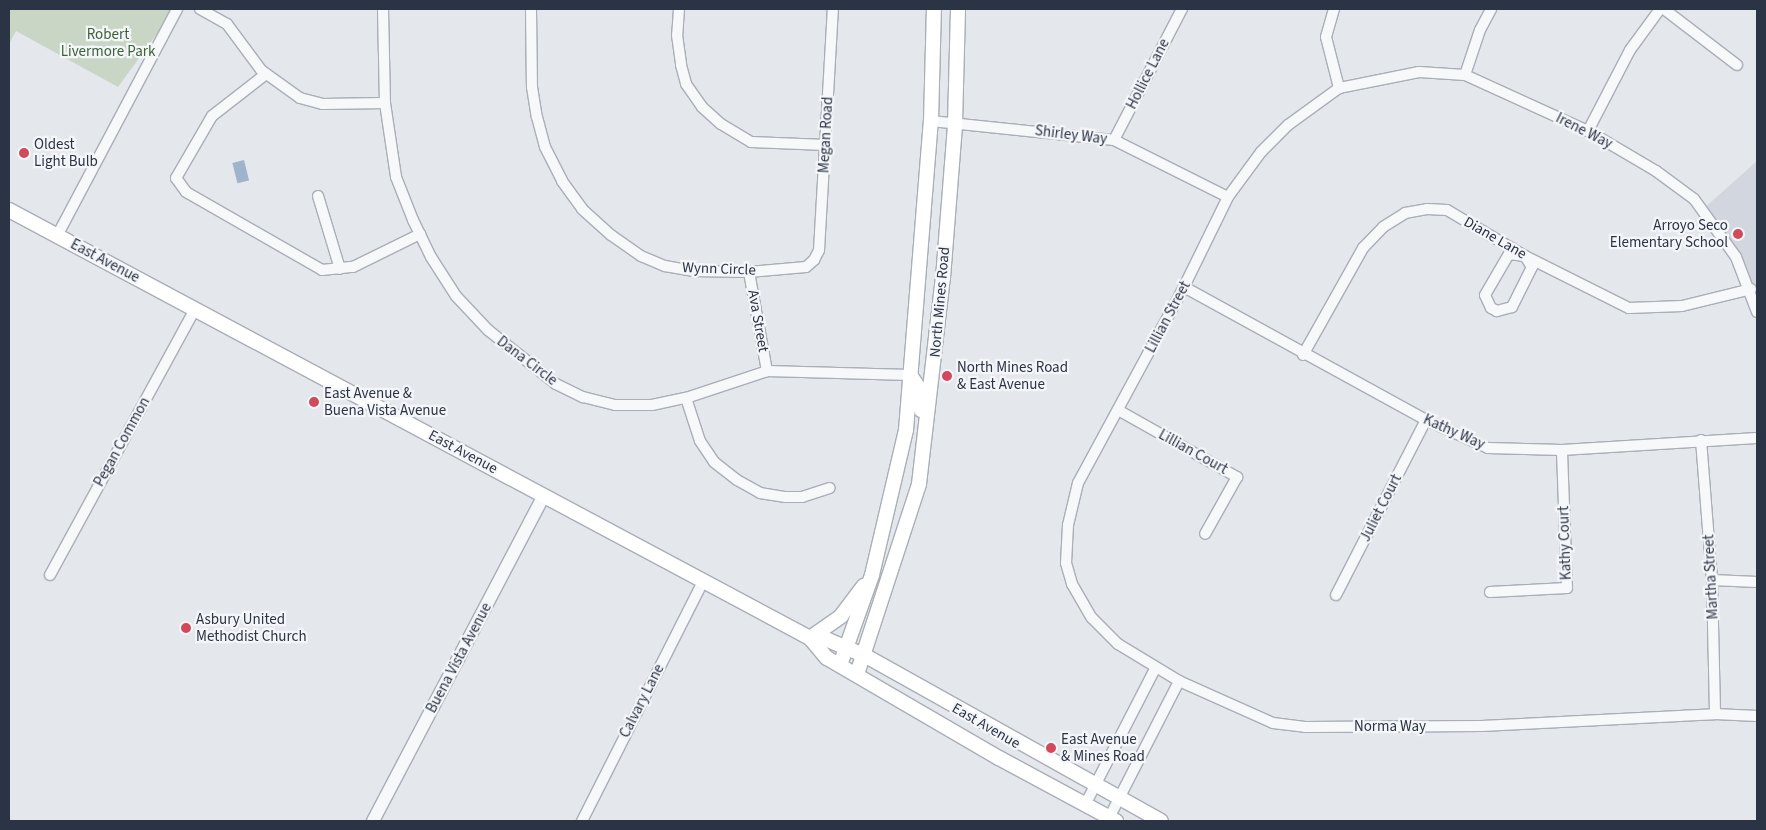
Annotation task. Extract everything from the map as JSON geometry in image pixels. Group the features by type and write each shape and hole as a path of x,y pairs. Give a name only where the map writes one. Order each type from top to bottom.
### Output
{"main road":[{"name":"North Mines Road","path":"840,665 848,648 872,575 904,438 932,121 934,9"},
{"name":"North Mines Road","path":"857,674 917,490 934,374 955,124 958,9"},
{"name":"East Avenue","path":"9,210 810,638 848,648 864,655 1118,799 1161,821"},
{"path":"910,375 922,392 912,471 917,490"},
{"path":"810,638 841,616 872,575"},
{"name":"East Avenue","path":"810,638 821,655 857,674 998,758 1112,820"}],"street":[{"path":"57,236 177,9"},
{"path":"200,9 227,24 266,74 300,98 314,102 354,106 385,103"},
{"name":"Dana Circle","path":"383,9 385,103 396,177 420,234 456,296 494,336 556,384 583,396 615,405 652,405 686,398 767,371 910,375"},
{"name":"Wynn Circle","path":"531,9 532,87 537,117 545,147 562,181 582,209 626,245 665,266 692,271 749,272 806,267 814,260"},
{"path":"679,9 677,35 681,66 686,84 702,108 735,134 751,142 826,145"},
{"name":"Megan Road","path":"814,260 819,250 833,9"},
{"path":"1334,9 1326,37 1339,88"},
{"path":"1465,75 1480,30 1491,9"},
{"path":"1588,131 1630,50 1662,9 1737,65"},
{"name":"Hollice Lane","path":"1114,140 1179,10"},
{"name":"Irene Way","path":"1339,88 1419,72 1465,75 1588,131 1656,171 1694,199 1736,257 1750,289 1757,312"},
{"path":"266,74 212,116 176,178 186,192 266,240 322,270 353,267 420,234"},
{"name":"Lillian Street","path":"1072,584 1066,563 1068,525 1078,483 1184,287 1228,197 1261,152 1288,125 1339,88"},
{"name":"Shirley Way","path":"932,121 1114,140 1228,197"},
{"path":"318,196 340,269"},
{"name":"Diane Lane","path":"1303,355 1363,248 1383,227 1405,213 1447,210 1525,256 1629,308 1682,306 1750,289"},
{"path":"1509,254 1525,256 1532,267 1512,307 1497,311 1491,308 1485,295 1509,254"},
{"name":"Ava Street","path":"749,272 767,371"},
{"name":"Kathy Way","path":"1184,287 1303,355 1426,420 1488,448 1562,450 1757,438"},
{"name":"Pegan Common","path":"50,575 195,309"},
{"path":"686,398 700,441 714,462 737,480 760,493 786,497 802,497 830,488"},
{"name":"Lillian Court","path":"1118,410 1237,477 1205,534"},
{"name":"Juliet Court","path":"1336,595 1426,420"},
{"name":"Martha Street","path":"1701,440 1712,580 1715,714"},
{"name":"Kathy Court","path":"1490,592 1567,588 1562,450"},
{"name":"Buena Vista Avenue","path":"373,821 544,495"},
{"path":"1712,580 1757,582"},
{"name":"Calvary Lane","path":"582,821 703,581"},
{"name":"Norma Way","path":"1072,584 1092,618 1118,644 1155,669 1273,724 1304,727 1482,726 1715,714 1757,716"},
{"path":"1085,805 1155,669"},
{"path":"1112,820 1118,799 1179,681"}],"shaded area":[{"name":"Arroyo Seco Elementary School","path":"1757,161 1757,317 1751,289 1702,210"}],"green space":[{"name":"Robert Livermore Park","path":"9,9 175,9 118,87 16,31 9,44"}],"water":[{"path":"244,160 249,180 237,183 232,163"}],"place":[{"name":"Oldest Light Bulb","path":"24,153"},
{"name":"Arroyo Seco Elementary School","path":"1738,234"},
{"name":"North Mines Road & East Avenue","path":"947,376"},
{"name":"East Avenue & Buena Vista Avenue","path":"314,402"},
{"name":"Asbury United Methodist Church","path":"186,628"},
{"name":"East Avenue & Mines Road","path":"1051,748"}]}
